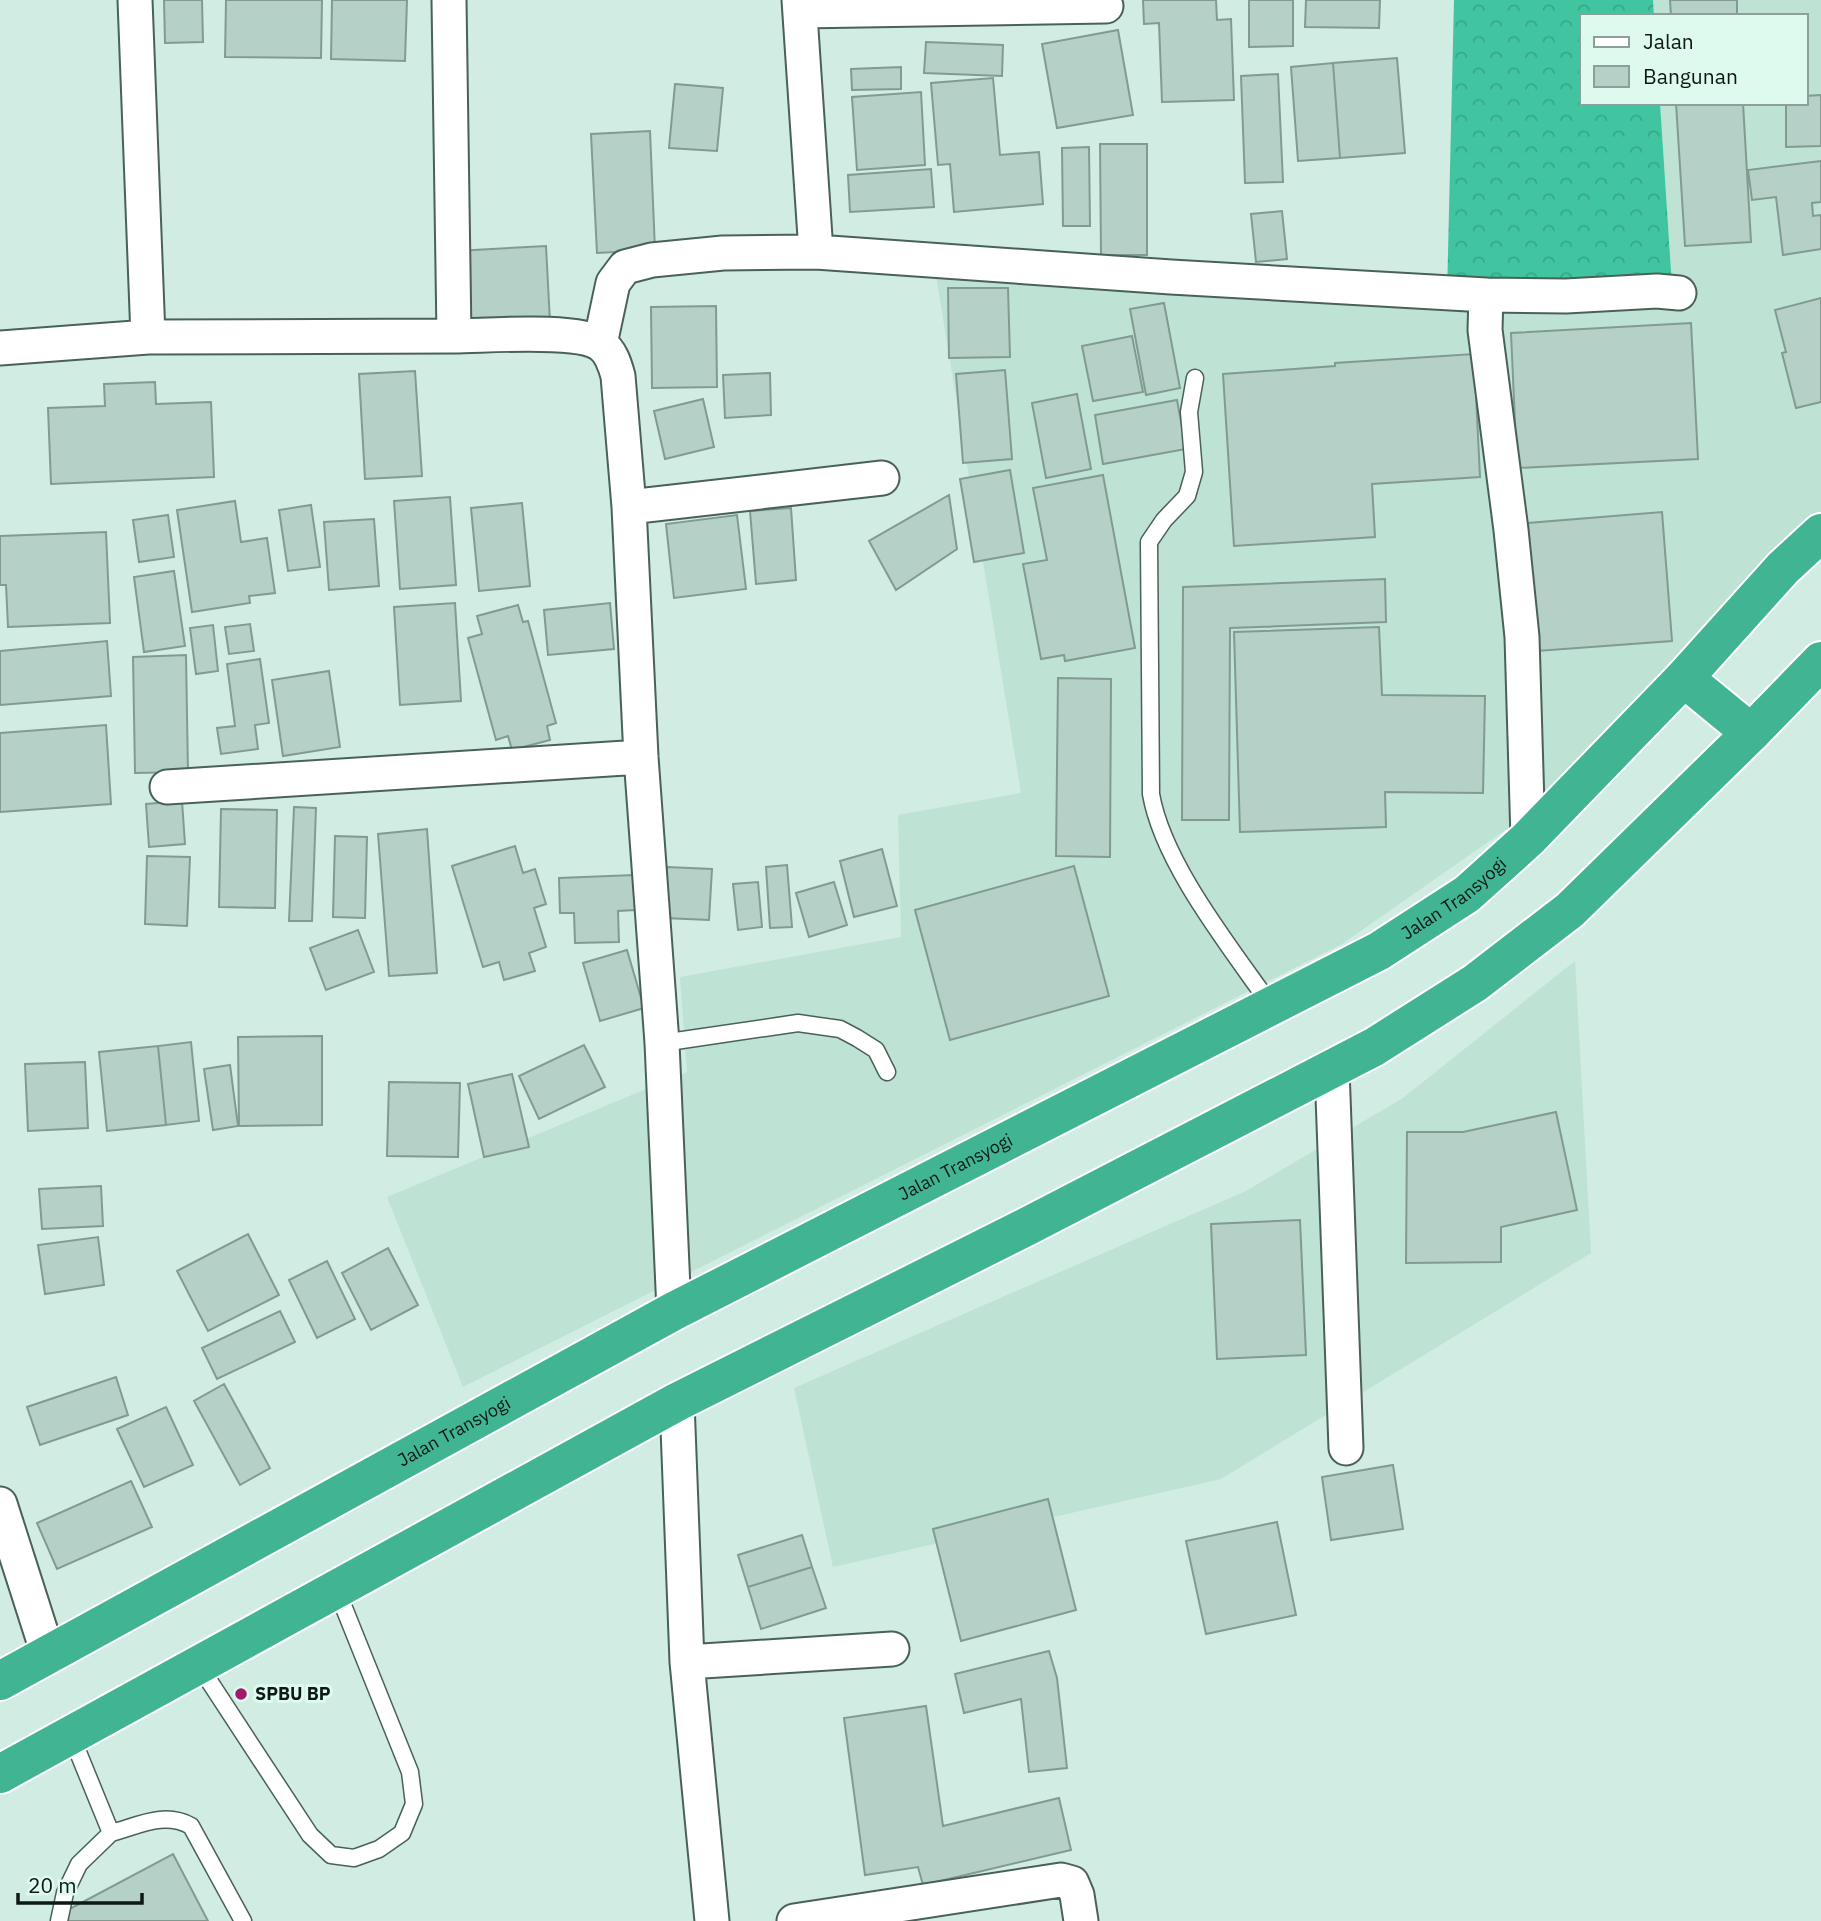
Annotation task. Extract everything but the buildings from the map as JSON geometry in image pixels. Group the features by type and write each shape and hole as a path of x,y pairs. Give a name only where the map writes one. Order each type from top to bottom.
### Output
{"highway":[{"name":"Jalan Transyogi","path":"0,1681 674,1311 1379,951 1456,901 1528,839 1684,678 1783,568 1821,533"},
{"path":"0,1774 70,1733 677,1402 1026,1227 1374,1047 1475,982 1570,910 1821,661"},
{"path":"1684,678 1751,733"}],"street":[{"path":"135,0 148,337"},
{"path":"449,0 454,336"},
{"path":"816,252 799,5 1106,6"},
{"path":"600,344 613,283 625,267 652,260 723,253 816,252 1171,277 1486,295 1679,293"},
{"path":"1486,295 1485,330 1521,637 1528,839"},
{"path":"0,348 148,337 565,335 600,344 613,361 618,376 629,507 641,757 662,1043 674,1311"},
{"path":"629,507 882,478"},
{"path":"167,787 641,757"},
{"path":"1332,1069 1346,1448"},
{"path":"677,1402 687,1662 712,1921"},
{"path":"0,1504 48,1654"},
{"path":"687,1662 892,1649"},
{"path":"794,1921 1061,1880 1072,1883 1081,1921"}],"lane":[{"path":"1195,377 1189,412 1194,472 1186,496 1164,520 1149,542 1151,794 1155,818 1199,902 1272,1007"},
{"path":"662,1043 798,1023 821,1025 840,1029 876,1051 887,1072"},
{"path":"198,1664 310,1835 331,1855 354,1858 379,1849 402,1833 414,1804 410,1772 336,1588"},
{"path":"70,1733 111,1833"},
{"path":"59,1921 65,1894 79,1864 111,1833 166,1818 180,1820 191,1826 243,1921"}],"shaded area":[{"path":"1653,0 1821,0 1821,512 1538,807 1342,944 463,1387 387,1197 687,1072 680,977 901,937 898,815 1021,793 931,245 1546,305 1672,286 1660,105 1807,105 1807,14 1654,14"},
{"path":"1575,961 1591,1253 1221,1479 833,1567 794,1388 1246,1191 1403,1098"}],"green space":[{"path":"1454,0 1653,0 1654,14 1580,14 1580,105 1660,105 1672,286 1447,295"}],"place":[{"name":"SPBU BP","path":"241,1694"}]}
